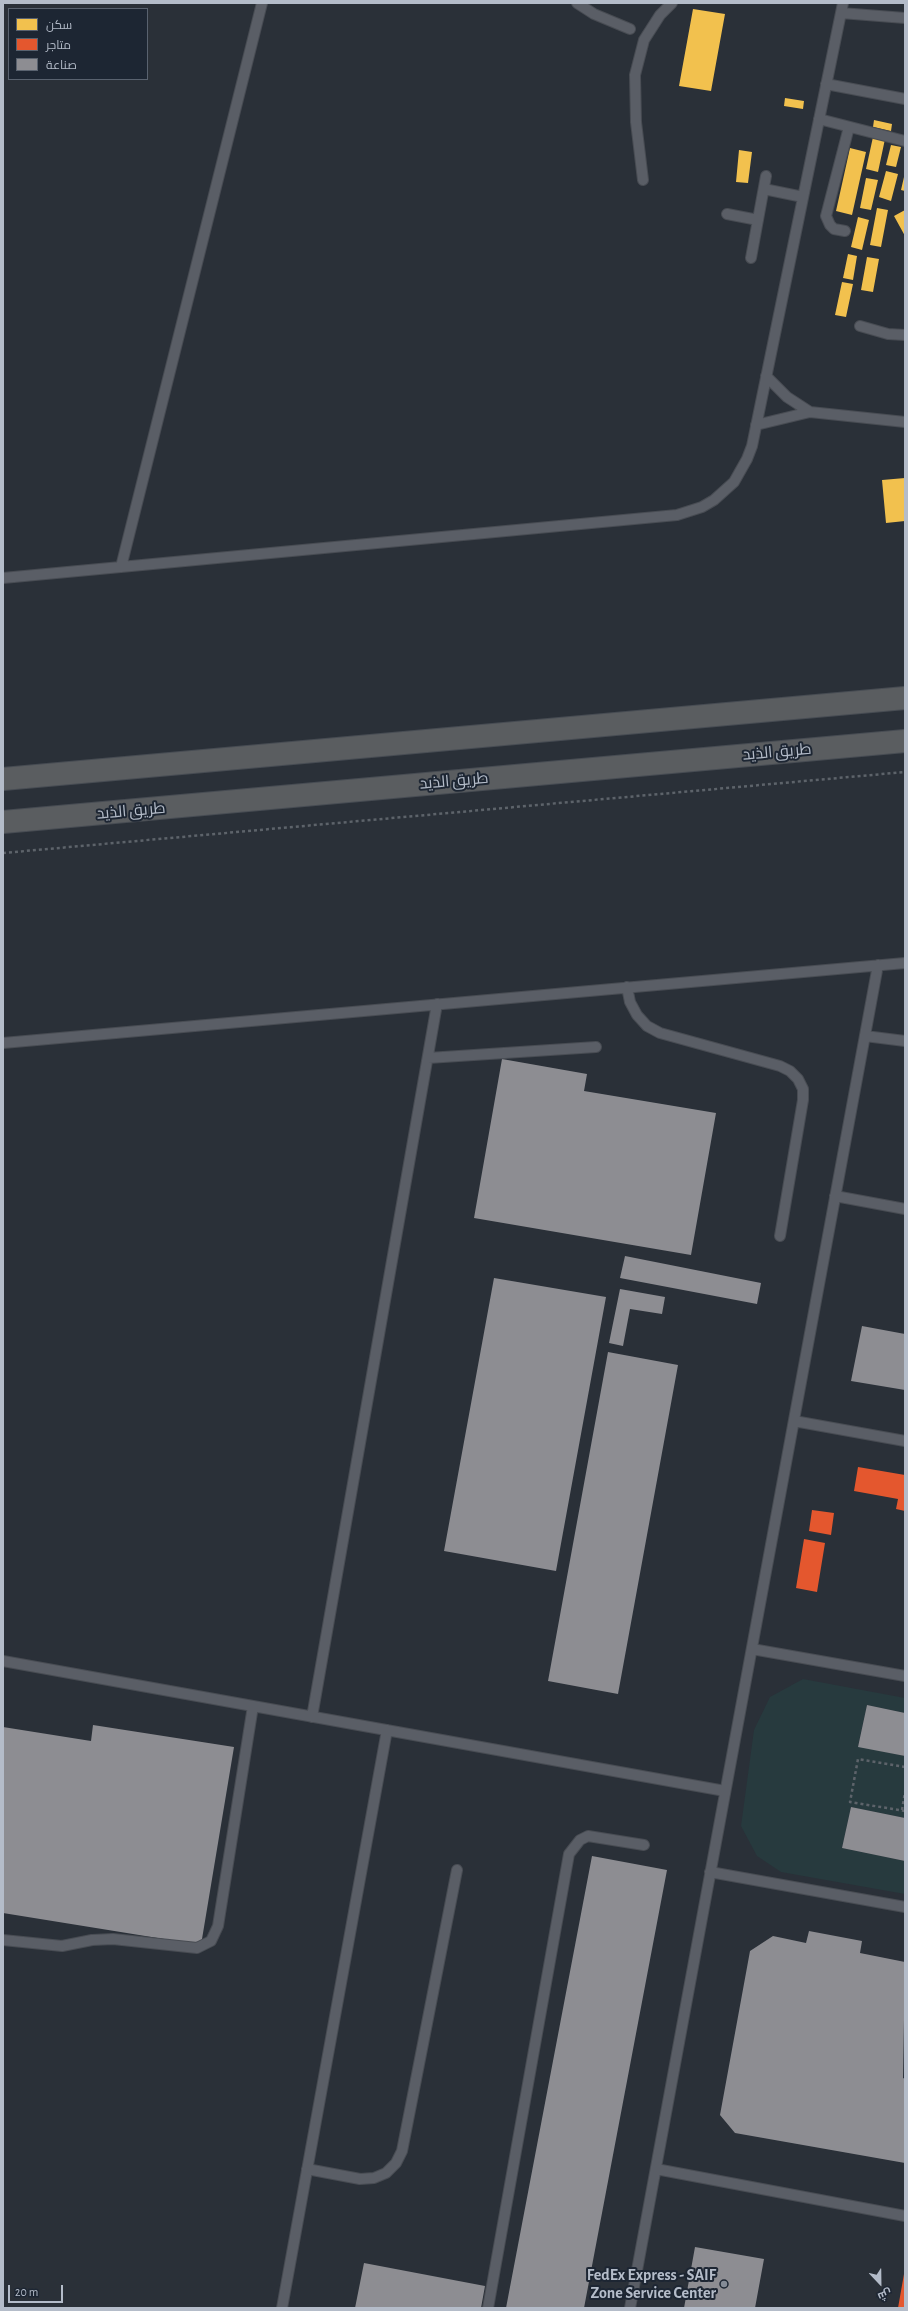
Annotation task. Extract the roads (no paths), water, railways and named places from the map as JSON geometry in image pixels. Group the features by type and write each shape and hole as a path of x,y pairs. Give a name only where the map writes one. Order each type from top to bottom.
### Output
{"highway":[{"path":"3,779 905,698"},
{"name":"طريق الذيد","path":"3,822 905,741"}],"lane":[{"path":"122,567 262,3"},
{"path":"577,3 594,14 630,29"},
{"path":"643,180 636,122 635,75 644,40 660,15 672,3"},
{"path":"3,578 677,515 702,506 734,482 747,459 756,425 842,8 905,18"},
{"path":"826,84 905,99"},
{"path":"819,119 905,141"},
{"path":"845,231 834,229 827,221 826,216 849,127"},
{"path":"751,258 766,176"},
{"path":"764,189 803,196"},
{"path":"727,214 758,220"},
{"path":"860,326 888,334 905,335"},
{"path":"766,376 787,397 810,412"},
{"path":"756,425 810,412 905,422"},
{"path":"4,1046 437,1004 905,963"},
{"path":"630,2308 878,965"},
{"path":"627,987 630,1002 637,1015 647,1026 660,1034 780,1066 790,1071 798,1079 803,1089 803,1100 780,1236"},
{"path":"312,1717 437,1004"},
{"path":"865,1036 905,1041"},
{"path":"428,1058 596,1048"},
{"path":"835,1196 905,1209"},
{"path":"794,1421 905,1441"},
{"path":"752,1649 905,1676"},
{"path":"3,1661 725,1791"},
{"path":"3,1940 62,1946 92,1940 113,1939 197,1948 211,1941 218,1926 253,1706"},
{"path":"282,2308 386,1730"},
{"path":"488,2308 569,1854 580,1840 588,1836 644,1845"},
{"path":"307,2169 360,2179 374,2178 386,2173 396,2163 402,2151 457,1870"},
{"path":"710,1872 905,1907"},
{"path":"656,2169 905,2216"}],"place":[{"name":"FedEx Express - SAIF Zone Service Center","path":"724,2284"}]}
